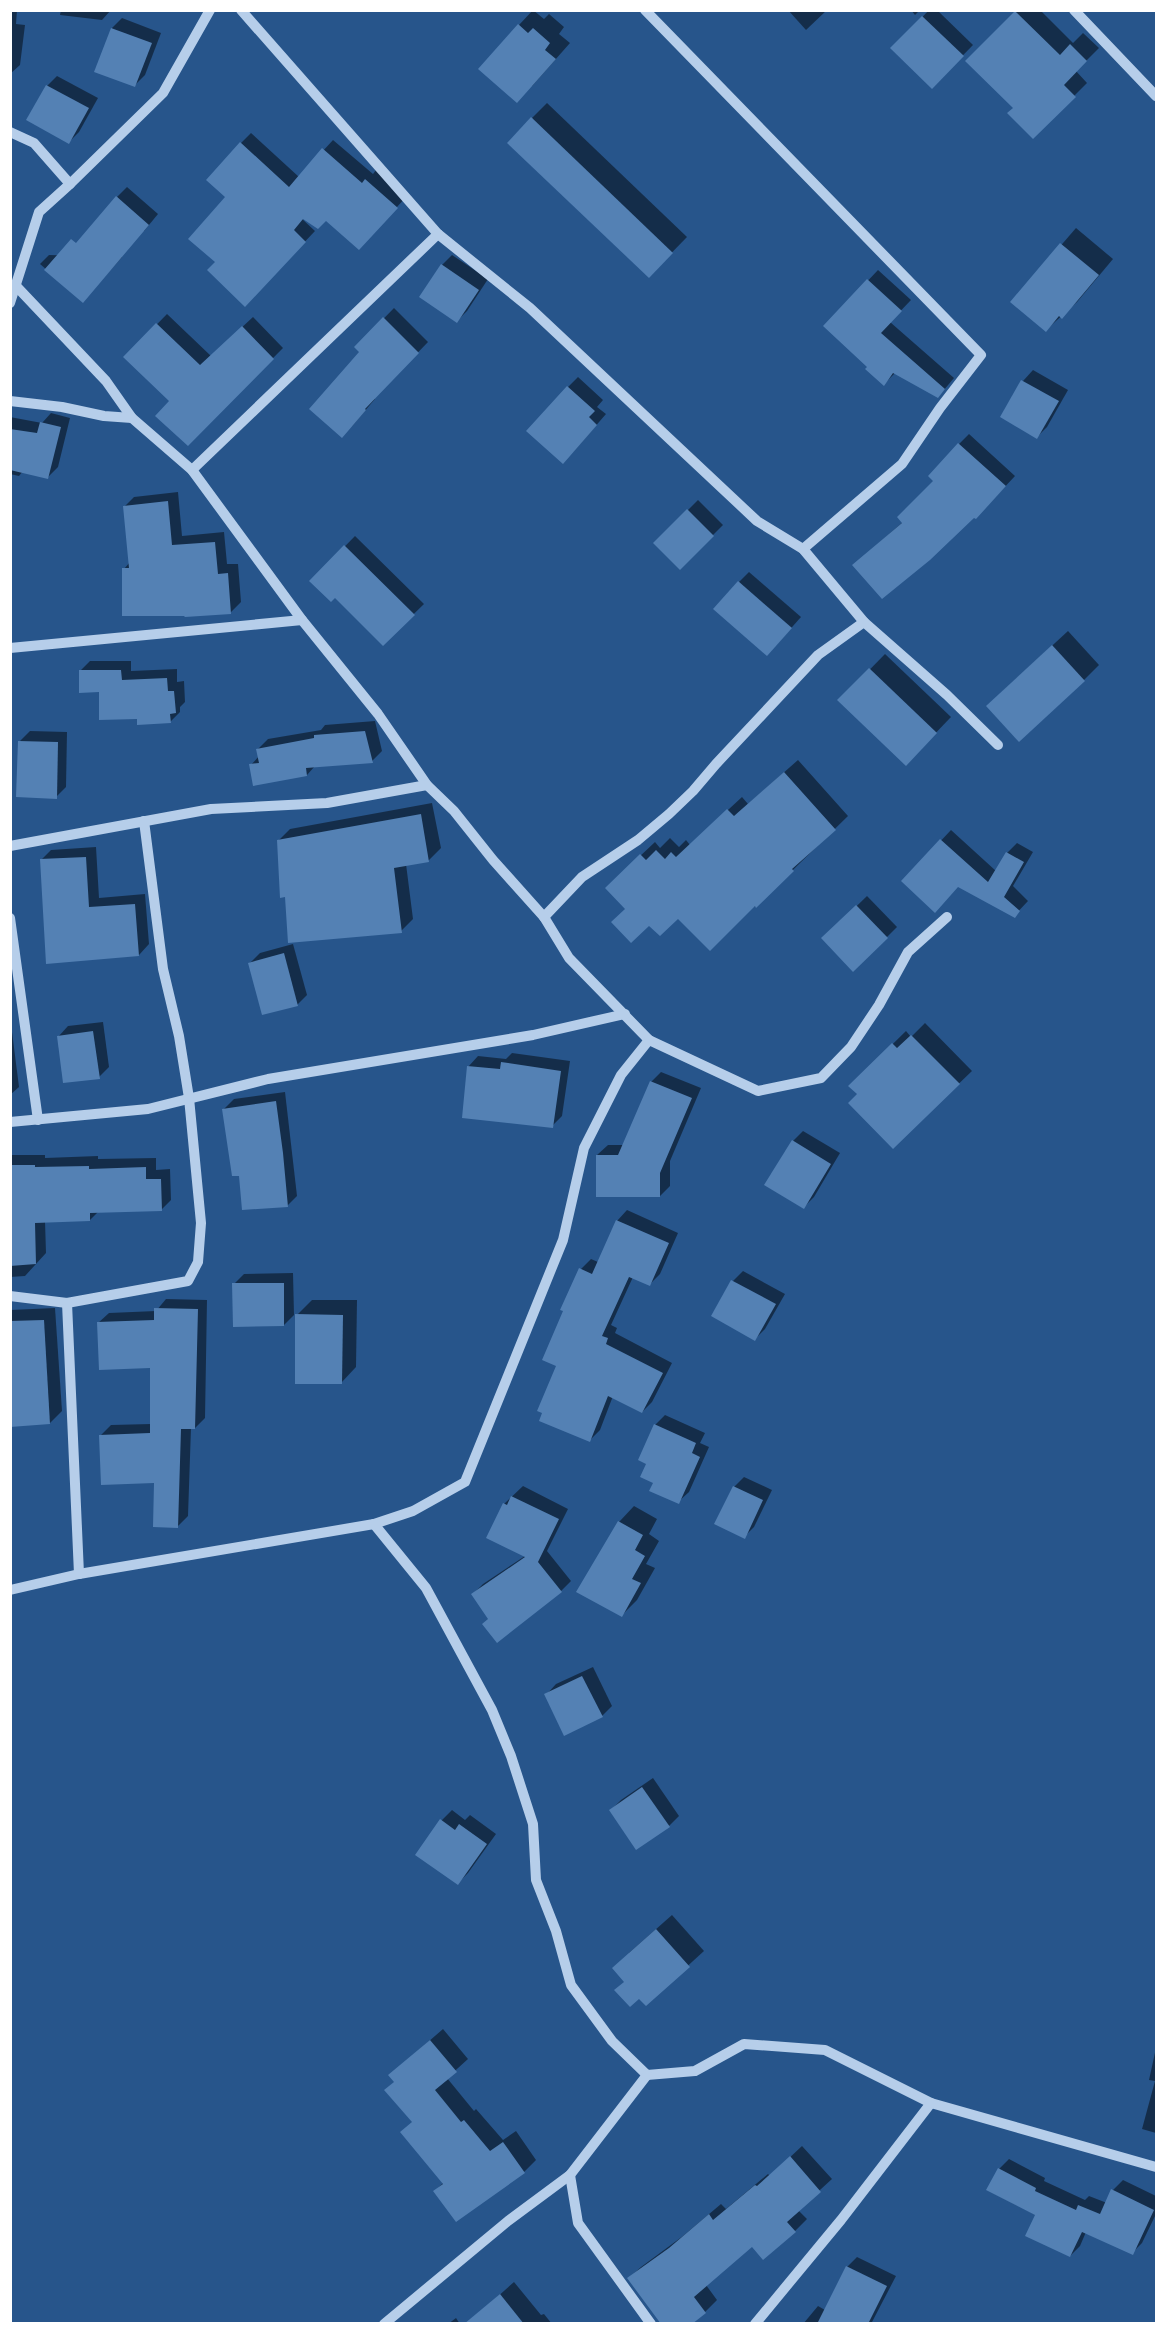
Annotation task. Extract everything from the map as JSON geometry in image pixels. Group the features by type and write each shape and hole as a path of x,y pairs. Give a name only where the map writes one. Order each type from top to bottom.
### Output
{"street":[{"path":"10,303 17,287 39,212 163,93 210,10"},
{"path":"241,10 438,234 530,308 757,521 803,549 864,622 998,745"},
{"path":"645,10 981,355 940,408 902,464 803,549"},
{"path":"1074,10 1156,96"},
{"path":"10,132 34,143 70,184"},
{"path":"192,470 438,234"},
{"path":"17,287 106,381 132,418 192,470 302,620 378,714 427,785 454,812 493,860 544,916 569,958 650,1040 758,1090 821,1078 851,1047 879,1005 908,952 947,916"},
{"path":"10,401 62,407 104,416 132,418"},
{"path":"10,648 302,620"},
{"path":"544,916 582,876 638,840 669,814 818,655 864,622"},
{"path":"10,846 211,809 327,803 427,785"},
{"path":"10,1296 67,1303 188,1281 198,1262 201,1223 189,1098 179,1036 163,969 144,821"},
{"path":"10,918 38,1119"},
{"path":"10,1122 148,1108 268,1079 533,1035 625,1014"},
{"path":"10,1590 78,1574 374,1524 413,1510 465,1482 563,1240 584,1149 621,1075 650,1040"},
{"path":"67,1303 78,1574"},
{"path":"374,1524 426,1588 492,1710 511,1756 533,1824 536,1880 556,1931 572,1985 612,2041 647,2075"},
{"path":"384,2324 508,2221 570,2175 647,2075 695,2071 744,2044 825,2050 931,2103 1156,2167"},
{"path":"755,2324 841,2220 931,2103"},
{"path":"570,2175 578,2223 651,2324"}],"building":[{"path":"1015,11 1060,55 1070,44 1087,61 1064,85 1076,97 1033,139 1007,113 1013,108 965,61"},
{"path":"922,16 964,56 932,89 890,48"},
{"path":"518,24 528,33 533,28 550,43 545,50 556,59 517,103 478,69"},
{"path":"111,28 152,43 135,87 94,72"},
{"path":"46,85 89,108 69,144 26,120"},
{"path":"531,117 673,253 649,278 507,143"},
{"path":"240,142 289,187 322,148 362,183 365,179 398,208 359,250 326,221 318,229 303,219 294,230 306,242 245,307 207,270 215,262 188,239 225,197 206,180"},
{"path":"116,196 149,225 83,303 44,270 71,239 76,243"},
{"path":"1060,243 1099,275 1062,319 1059,316 1046,332 1010,302"},
{"path":"441,264 479,290 457,323 419,297"},
{"path":"867,279 902,311 881,333 945,389 938,398 893,373 884,386 823,326"},
{"path":"383,317 419,353 365,409 342,438 309,409 359,352 354,347"},
{"path":"156,323 200,365 242,326 274,359 188,446 155,416 169,401 123,357"},
{"path":"1021,380 1059,401 1037,439 1000,417"},
{"path":"567,386 595,411 589,417 597,425 563,464 526,431"},
{"path":"40,422 61,427 48,479 10,470 10,429 37,433"},
{"path":"958,443 1006,486 976,519 974,518 930,560 882,599 852,565 902,523 897,517 933,481 928,476"},
{"path":"168,501 172,545 215,542 218,574 228,573 231,614 185,617 122,616 122,568 129,568 123,506"},
{"path":"687,509 714,536 680,570 653,543"},
{"path":"344,545 415,615 383,646 335,598 331,602 309,581"},
{"path":"738,581 792,628 767,656 713,609"},
{"path":"1052,645 1085,681 1019,742 986,706"},
{"path":"869,668 937,733 906,766 837,700"},
{"path":"79,670 121,670 122,680 167,678 168,691 174,691 176,713 170,714 171,723 137,725 137,719 99,720 99,692 79,693"},
{"path":"365,731 373,763 306,768 307,776 253,786 249,764 259,763 256,749 314,738 314,735"},
{"path":"18,741 58,742 57,799 16,797"},
{"path":"784,772 836,830 792,869 794,871 710,951 678,919 660,936 649,926 631,943 611,922 625,909 605,888 640,854 646,860 656,850 665,859 671,852 676,857 727,809 734,816"},
{"path":"421,814 429,862 394,868 402,933 288,943 285,897 280,898 277,840"},
{"path":"940,839 988,882 1006,852 1024,862 1004,897 1020,911 1015,918 958,887 935,913 901,881"},
{"path":"86,857 89,907 135,904 139,956 46,964 40,859"},
{"path":"856,905 888,938 853,972 821,938"},
{"path":"284,953 298,1006 262,1015 248,963"},
{"path":"93,1031 100,1079 63,1083 57,1036"},
{"path":"911,1035 960,1084 893,1149 848,1103 857,1094 848,1086 892,1043 897,1048"},
{"path":"501,1062 561,1071 553,1128 462,1118 467,1066 500,1069"},
{"path":"650,1081 692,1098 660,1173 660,1197 596,1197 596,1155 618,1155"},
{"path":"276,1101 288,1207 242,1210 239,1176 232,1176 222,1109"},
{"path":"792,1140 831,1164 804,1209 764,1185"},
{"path":"10,1165 89,1166 89,1169 146,1167 146,1179 161,1179 162,1211 90,1213 90,1221 35,1223 36,1264 10,1266"},
{"path":"616,1220 669,1243 650,1286 629,1277 602,1336 608,1338 606,1344 663,1373 642,1413 608,1396 590,1442 539,1421 542,1413 537,1411 556,1366 542,1360 563,1311 560,1310 579,1268 592,1274"},
{"path":"731,1280 776,1304 755,1341 711,1316"},
{"path":"232,1283 284,1283 284,1326 233,1327"},
{"path":"154,1308 198,1309 195,1429 181,1429 178,1528 153,1527 154,1483 101,1485 99,1435 150,1433 150,1368 99,1370 97,1322 154,1320"},
{"path":"295,1314 343,1315 342,1384 295,1384"},
{"path":"44,1320 50,1424 10,1427 10,1321"},
{"path":"654,1424 696,1443 692,1453 700,1457 679,1504 649,1491 653,1483 640,1477 646,1464 638,1460"},
{"path":"733,1486 763,1500 745,1539 714,1524"},
{"path":"511,1496 559,1519 538,1562 562,1592 497,1643 482,1624 488,1619 471,1594 525,1557 486,1538 503,1503 507,1505"},
{"path":"618,1521 643,1535 635,1550 645,1556 632,1579 641,1583 622,1617 576,1592"},
{"path":"582,1676 603,1717 564,1736 544,1694"},
{"path":"642,1787 670,1827 636,1850 609,1810"},
{"path":"440,1819 455,1830 459,1824 487,1844 458,1885 415,1855"},
{"path":"656,1929 690,1967 646,2006 639,1999 630,2007 614,1990 624,1982 612,1968"},
{"path":"430,2040 457,2072 435,2090 461,2122 464,2120 490,2151 503,2142 525,2173 456,2222 433,2191 443,2184 400,2132 412,2122 384,2090 394,2082 388,2075"},
{"path":"790,2156 821,2192 787,2222 796,2232 763,2260 752,2247 694,2297 706,2313 692,2324 661,2324 627,2278 669,2248 709,2214 713,2220 755,2185 757,2186"},
{"path":"998,2168 1036,2188 1035,2191 1076,2210 1078,2205 1100,2214 1111,2189 1154,2210 1133,2255 1082,2232 1070,2257 1025,2236 1035,2215 986,2190"},
{"path":"846,2266 887,2286 868,2324 817,2324"},
{"path":"500,2294 524,2324 464,2324"}]}
